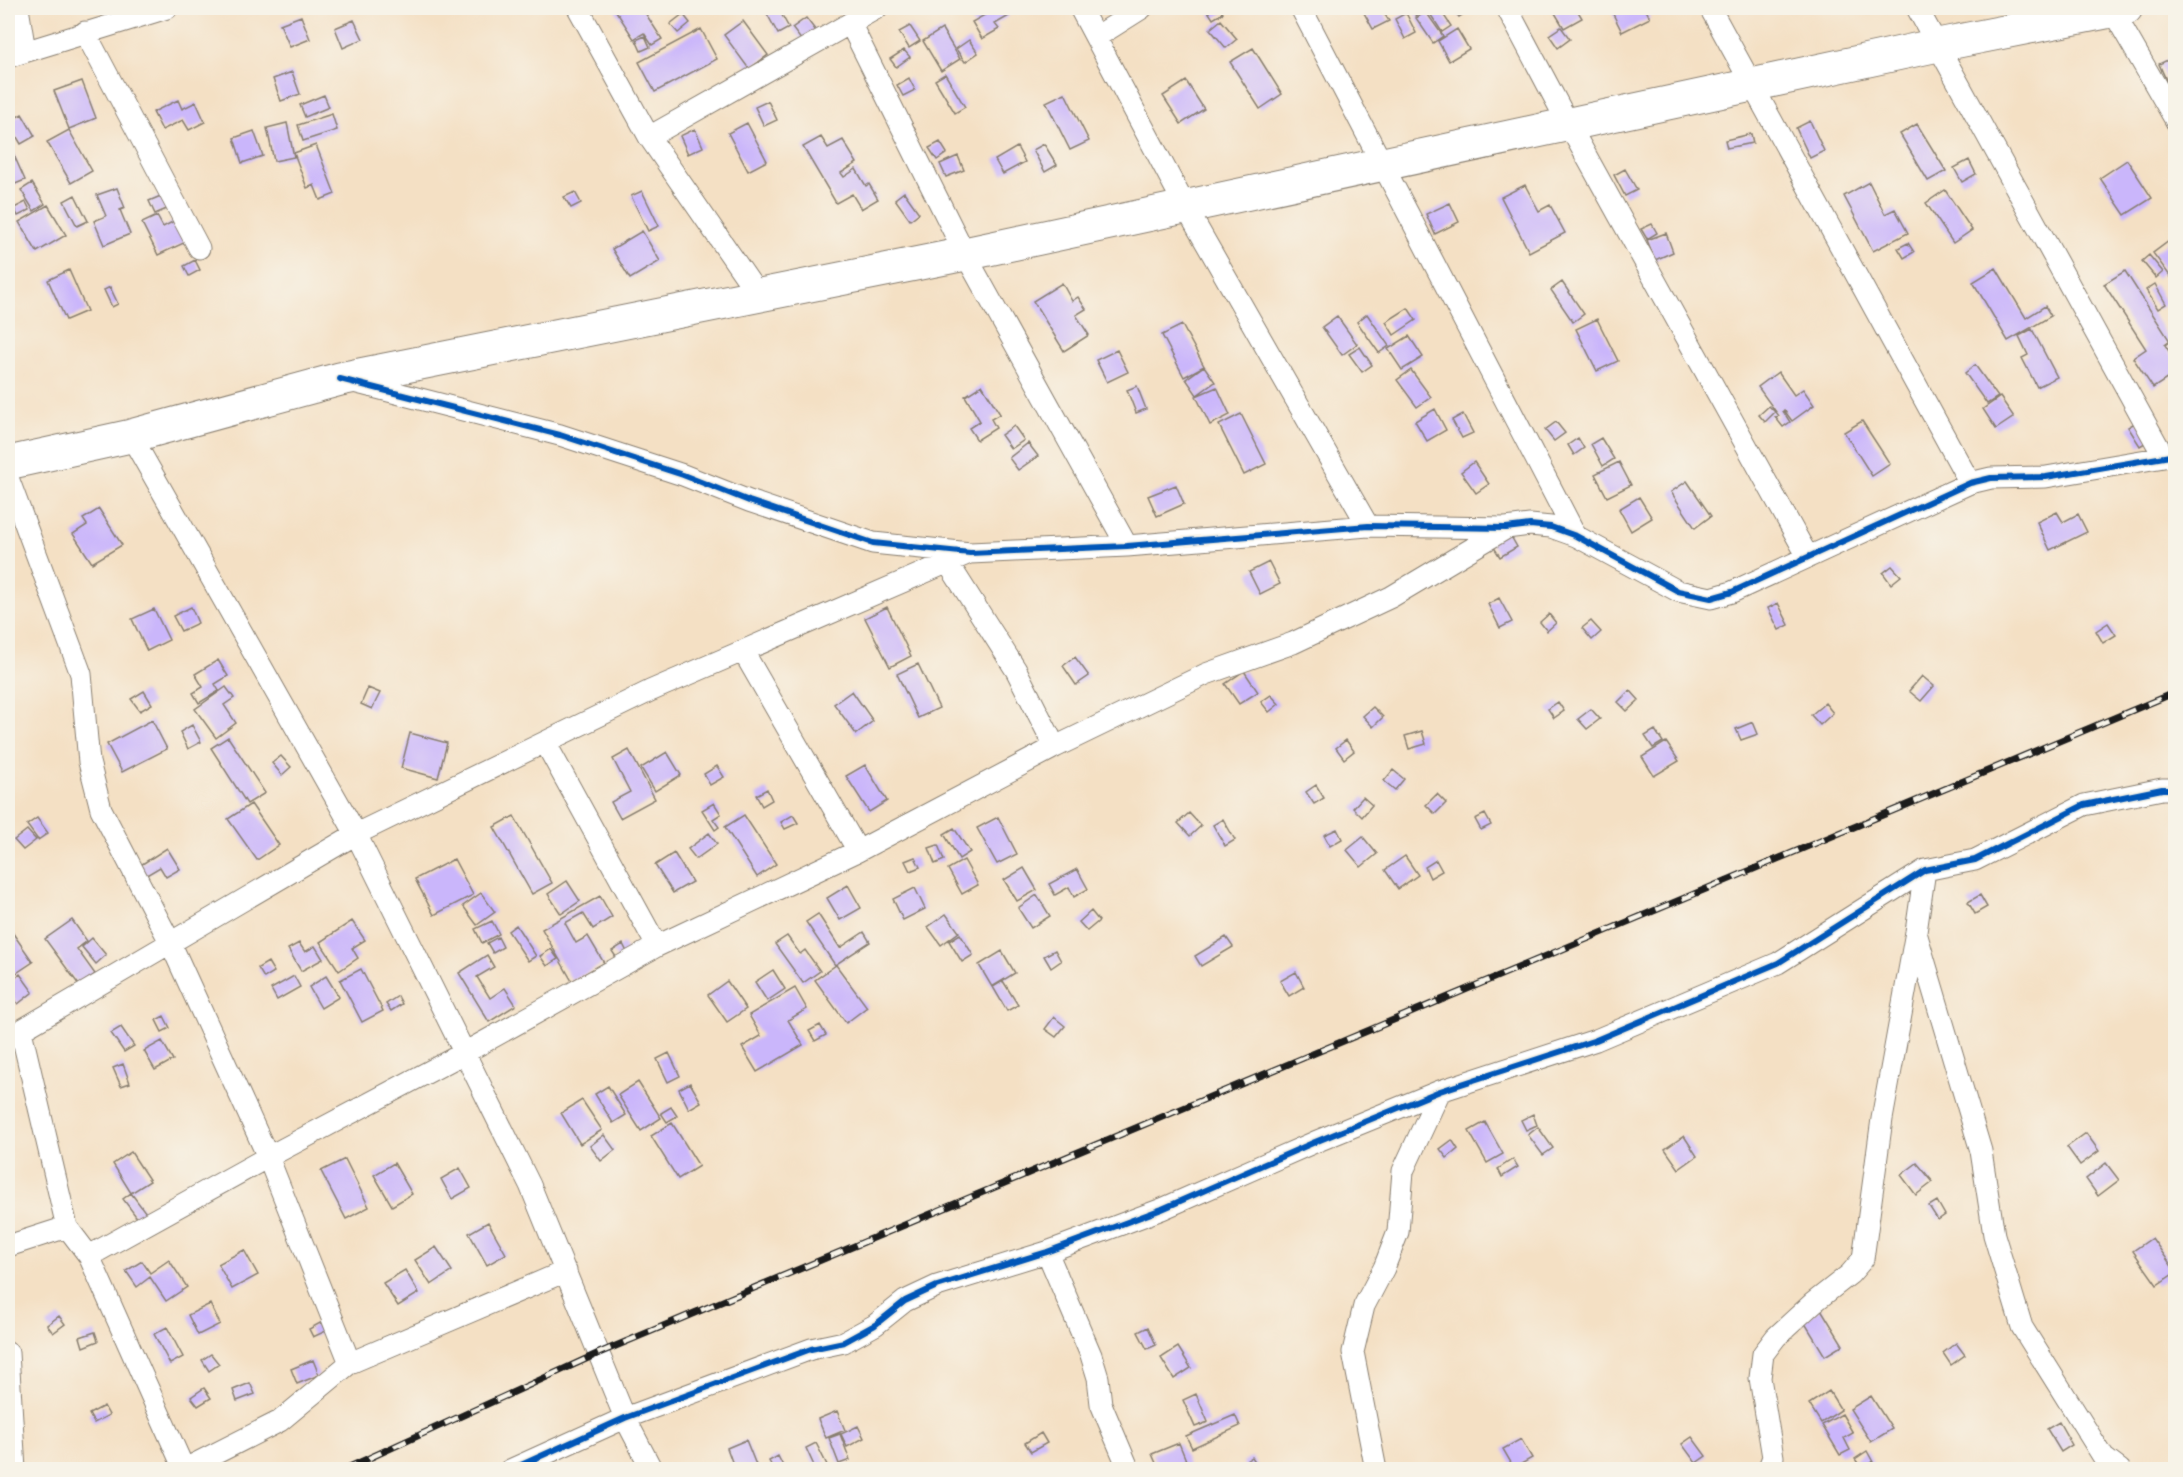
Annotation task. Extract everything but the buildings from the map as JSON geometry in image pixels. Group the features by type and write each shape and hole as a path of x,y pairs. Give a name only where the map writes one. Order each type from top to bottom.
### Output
{"main road":[{"path":"8,463 131,436 340,379 965,254 2117,8"}],"street":[{"path":"18,8 16,54 167,8"},
{"path":"578,8 649,137 759,296"},
{"path":"649,137 877,8"},
{"path":"1080,8 1185,206 1368,526"},
{"path":"1096,37 1142,8"},
{"path":"1301,8 1576,536"},
{"path":"1507,8 1569,125 1808,557"},
{"path":"1710,8 1970,483"},
{"path":"340,379 560,435 683,475 748,501 873,543 970,553 1127,546 1368,526 1506,528 1530,525 1551,527 1576,536 1678,591 1711,598 1732,592 1970,483 1991,478 2046,477 2170,456 1917,8"},
{"path":"2117,8 2175,121"},
{"path":"850,22 965,254 1127,546"},
{"path":"85,32 199,248"},
{"path":"131,436 356,834 466,1052 530,1185 625,1418 652,1470"},
{"path":"8,478 81,674 89,762 101,809 170,942 268,1157 350,1363"},
{"path":"89,1256 657,946 858,850 1055,747 1206,674 1293,643 1391,597 1506,528"},
{"path":"566,1271 350,1363 280,1420 184,1469 89,1256 67,1227 14,1035 356,834 650,691 970,553"},
{"path":"948,563 1016,670 1055,747"},
{"path":"743,651 858,850"},
{"path":"545,742 657,946"},
{"path":"510,1470 625,1418 811,1349 844,1342 875,1325 905,1301 937,1286 1047,1252 1162,1209 1315,1142 1440,1091 1596,1040 1778,963 1925,870 1976,860 2084,806 2162,789 2175,789"},
{"path":"1768,1470 1773,1457 1760,1378 1763,1354 1776,1337 1813,1303 1850,1274 1863,1259 1882,1119 1925,870"},
{"path":"1916,932 1981,1151 1994,1235 2022,1327 2104,1458 2120,1470"},
{"path":"1376,1470 1353,1352 1364,1306 1384,1269 1398,1232 1403,1171 1440,1091"},
{"path":"8,1246 67,1227"},
{"path":"1047,1252 1091,1355 1098,1378 1101,1404 1130,1470"},
{"path":"8,1353 15,1470"}],"railway":[{"path":"343,1470 599,1353 2176,692"}],"cycle path":[{"path":"340,379 560,435 683,475 749,501 873,543 970,553 1127,546 1368,526 1506,528 1530,525 1551,527 1576,536 1678,591 1711,598 1732,592 1970,483 1991,478 2046,477 2176,455"},
{"path":"510,1470 625,1418 811,1349 844,1342 875,1325 905,1301 937,1286 1047,1252 1162,1209 1315,1142 1440,1091 1596,1040 1778,963 1925,870 1975,860 2084,805 2162,789 2176,789"}]}
